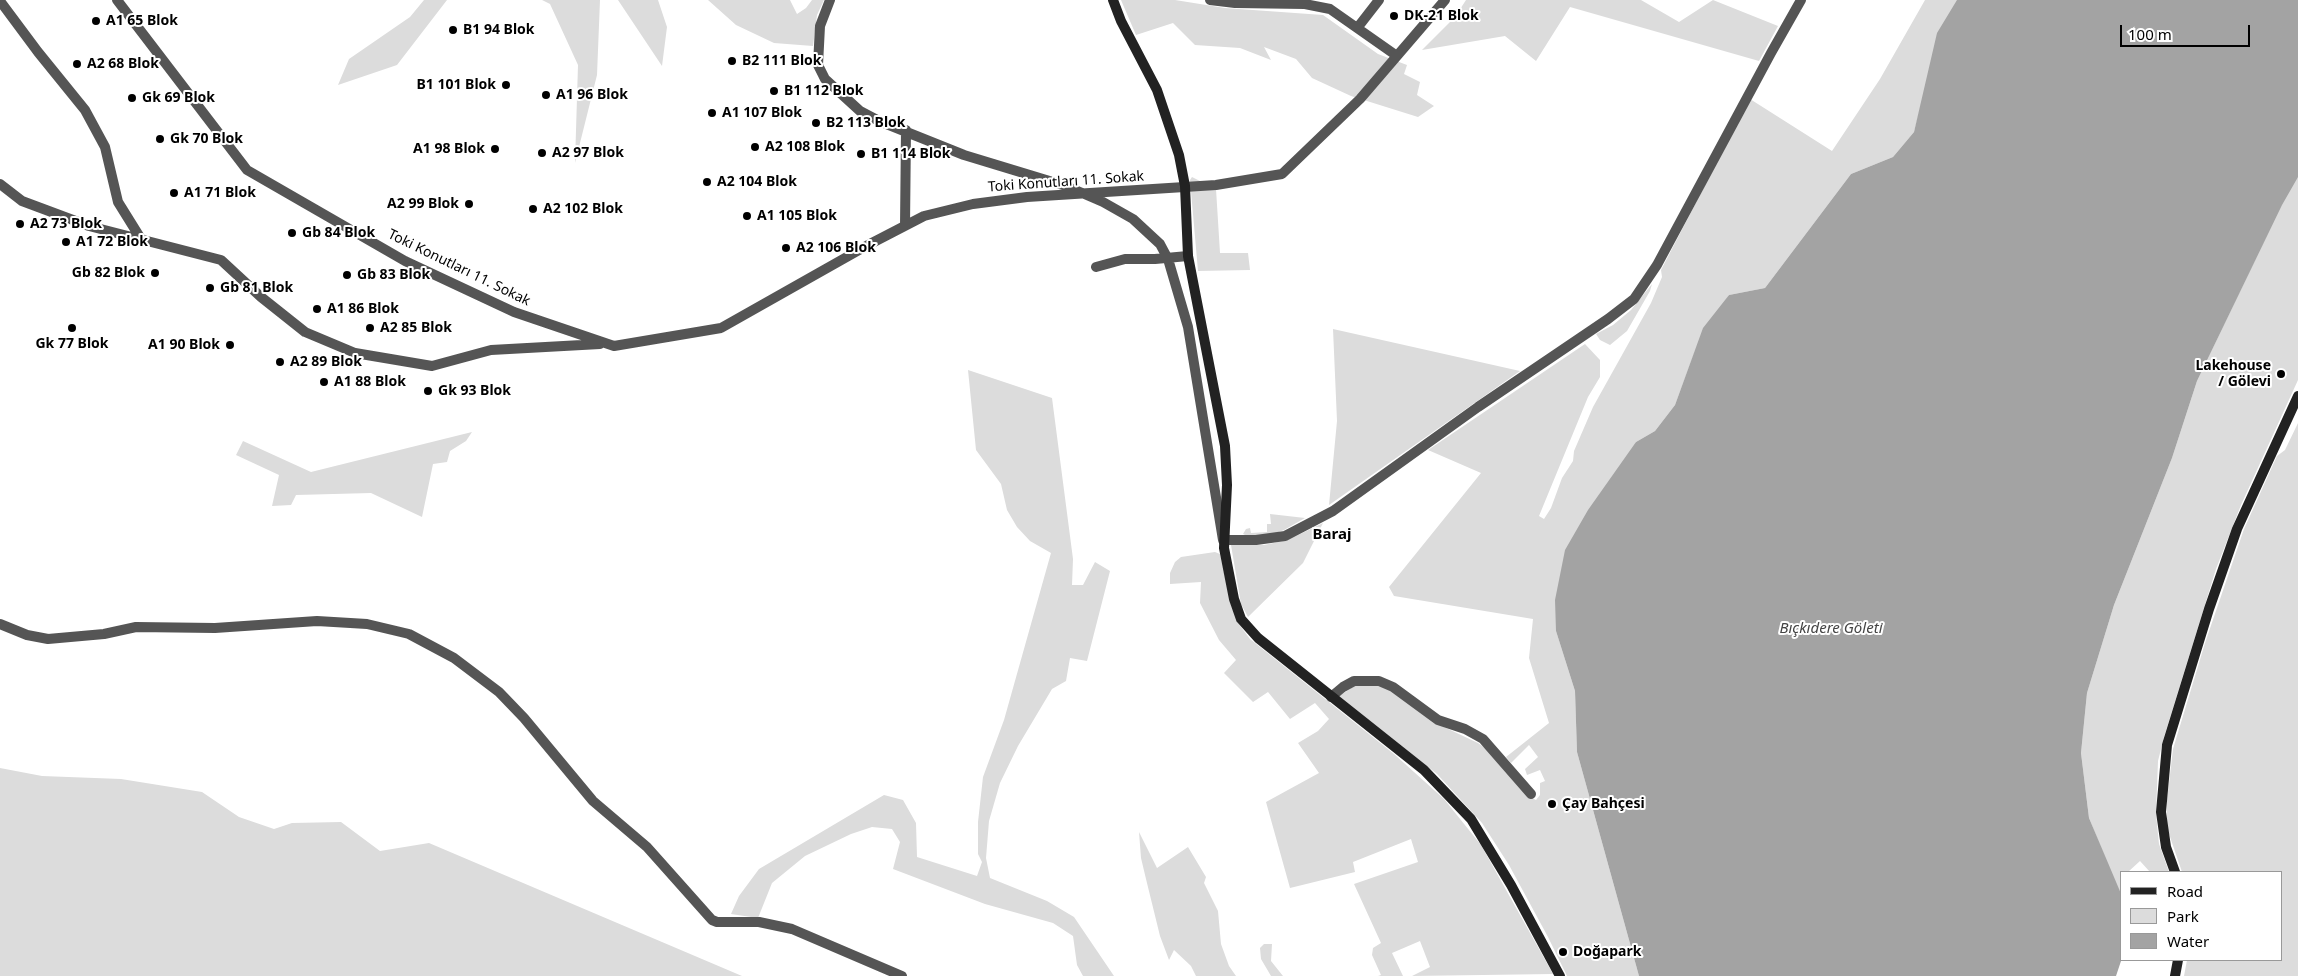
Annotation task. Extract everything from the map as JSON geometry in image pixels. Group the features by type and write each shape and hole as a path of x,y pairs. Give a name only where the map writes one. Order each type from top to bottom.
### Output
{"street":[{"name":"Toki Konutları 11. Sokak","path":"117,0 247,170 405,261 514,312 614,346 721,328 924,216 973,204 1027,197 1133,192 1185,186 1216,185 1282,174 1360,99 1445,0"},
{"path":"830,0 820,26 817,48 818,65 825,78 860,111 879,121 906,130 964,155 1026,173 1084,194 1133,219 1160,244 1168,259 1181,298 1196,364 1227,572 1241,618 1258,638 1424,770 1471,819 1511,885 1560,976"},
{"path":"1113,0 1121,21 1147,68 1164,107 1185,186 1188,256 1225,446 1227,485 1223,540"},
{"path":"1211,0 1235,3 1317,3 1358,27 1397,56"},
{"path":"1358,27 1378,0"},
{"path":"1223,540 1278,538 1333,511 1478,406 1608,319 1634,299 1657,265 1774,46 1801,0"},
{"path":"0,1 85,110 105,147 118,202 141,239"},
{"path":"905,226 906,130"},
{"path":"0,184 22,201 89,226 220,260 261,297 305,332 355,353 432,366 491,350 606,344"},
{"path":"1096,267 1125,259 1168,259 1188,256"},
{"path":"2175,871 2166,847 2161,812 2167,745 2231,544 2298,396"},
{"path":"0,624 27,635 48,639 104,634 136,627 216,628 317,621 366,624 410,634 454,658 499,692 524,718 593,801 647,847 712,920 759,922 792,928 902,976"},
{"path":"1331,697 1354,681 1379,681 1393,687 1438,720 1465,729 1482,739 1531,794"},
{"path":"2175,976 2178,961"}],"green space":[{"path":"424,0 447,0 397,65 338,85 349,59 410,17"},
{"path":"542,0 600,0 597,75 575,163 578,65 550,4"},
{"path":"618,0 658,0 667,27 662,66"},
{"path":"708,0 790,0 797,14 806,8 812,0 824,0 817,15 813,46 774,43 736,25"},
{"path":"1121,0 1175,0 1225,8 1323,15 1378,54 1407,65 1404,74 1420,82 1417,95 1434,106 1418,117 1351,96 1312,78 1296,59 1264,47 1271,60 1240,48 1195,45 1173,23 1136,35"},
{"path":"1466,0 1641,0 1679,22 1713,0 1778,26 1759,61 1570,7 1536,61 1505,36 1422,50 1455,17"},
{"path":"1925,0 2298,0 2298,380 2241,505 2216,569 2164,737 2158,761 2156,814 2159,844 2169,871 2149,871 2140,861 2129,871 2120,871 2120,892 2115,882 2089,818 2081,753 2087,693 2114,605 2172,458 2197,381 2266,237 1920,109 1914,132 1893,157 1851,174 1765,288 1729,295 1695,351 1675,405 1655,431 1636,442 1556,631 1575,691 1577,752 1639,976 1567,976 1509,865 1482,823 1437,774 1339,696 1356,685 1367,683 1389,688 1444,727 1478,743 1489,751 1528,796 1536,800 1540,795 1540,783 1545,781 1540,770 1527,775 1525,769 1538,757 1529,745 1511,763 1506,757 1549,723 1529,658 1533,619 1394,596 1389,587 1481,473 1428,450 1585,344 1600,360 1600,377 1588,397 1539,516 1544,519 1551,508 1562,478 1573,461 1574,451 1593,407 1651,303 1662,277 1661,270 1750,99 1832,151 1880,79"},
{"path":"1192,177 1216,189 1220,253 1248,253 1250,270 1198,271 1190,180"},
{"path":"1652,284 1650,291 1627,331 1610,345 1600,340 1596,334 1613,325 1631,310"},
{"path":"1333,329 1520,371 1329,505 1337,421"},
{"path":"968,370 1052,398 1073,559 1072,585 1083,585 1095,562 1110,571 1087,661 1070,658 1066,681 1052,689 1018,746 1000,783 989,821 986,858 990,878 1047,901 1074,917 1114,976 1083,976 1077,965 1073,936 1053,923 985,904 893,869 900,842 892,829 872,827 851,834 805,856 772,883 758,918 731,914 739,896 759,869 884,795 903,800 916,823 917,857 977,876 982,862 978,854 978,822 983,777 1004,720 1051,553 1030,541 1017,527 1007,510 1001,484 976,450"},
{"path":"2298,423 2298,976 2184,976 2187,961 2283,961 2283,871 2182,871 2167,828 2167,800 2173,749 2205,643 2244,529 2277,456 2285,450"},
{"path":"472,432 466,441 450,451 447,462 433,464 422,517 371,493 296,495 291,505 272,506 279,475 236,455 243,441 311,472"},
{"path":"1270,514 1305,518 1284,530 1267,536 1247,536 1243,534 1246,529 1250,528 1251,533 1267,532 1267,524 1271,524"},
{"path":"1323,523 1303,563 1248,617 1241,604 1231,545 1264,545 1288,540"},
{"path":"1215,552 1220,554 1231,605 1238,623 1250,639 1394,754 1444,799 1481,845 1553,974 1412,976 1430,967 1420,941 1392,953 1403,976 1378,976 1381,975 1372,955 1373,948 1381,943 1354,884 1418,862 1411,839 1353,862 1355,872 1290,888 1266,802 1319,773 1298,743 1318,731 1329,719 1315,703 1290,719 1268,692 1253,702 1224,673 1236,660 1219,640 1200,603 1201,582 1170,584 1170,573 1175,562 1181,557"},
{"path":"0,768 42,776 121,779 202,792 239,817 274,829 292,823 341,822 380,851 429,843 742,976 0,976"},
{"path":"1139,832 1157,868 1188,847 1206,877 1204,883 1218,911 1221,944 1229,966 1236,976 1196,976 1191,966 1174,950 1169,960 1160,936 1141,858"},
{"path":"1264,944 1272,944 1271,961 1283,976 1271,976 1261,959 1260,948"}],"water":[{"name":"Bıçkıdere Göleti","path":"1957,0 2298,0 2298,177 2282,205 2197,381 2172,458 2114,605 2087,693 2081,753 2089,818 2120,891 2121,961 2116,976 1639,976 1577,752 1575,691 1556,631 1555,600 1565,550 1588,510 1636,442 1655,431 1675,405 1703,328 1729,295 1765,288 1851,174 1893,157 1914,132 1937,33"}],"place":[{"name":"DK-21 Blok","path":"1394,16"},
{"name":"A1 65 Blok","path":"96,21"},
{"name":"B1 94 Blok","path":"453,30"},
{"name":"B2 111 Blok","path":"732,61"},
{"name":"A2 68 Blok","path":"77,64"},
{"name":"B1 101 Blok","path":"506,85"},
{"name":"B1 112 Blok","path":"774,91"},
{"name":"A1 96 Blok","path":"546,95"},
{"name":"Gk 69 Blok","path":"132,98"},
{"name":"A1 107 Blok","path":"712,113"},
{"name":"B2 113 Blok","path":"816,123"},
{"name":"Gk 70 Blok","path":"160,139"},
{"name":"A2 108 Blok","path":"755,147"},
{"name":"A1 98 Blok","path":"495,149"},
{"name":"A2 97 Blok","path":"542,153"},
{"name":"B1 114 Blok","path":"861,154"},
{"name":"A2 104 Blok","path":"707,182"},
{"name":"A1 71 Blok","path":"174,193"},
{"name":"A2 99 Blok","path":"469,204"},
{"name":"A2 102 Blok","path":"533,209"},
{"name":"A1 105 Blok","path":"747,216"},
{"name":"A2 73 Blok","path":"20,224"},
{"name":"Gb 84 Blok","path":"292,233"},
{"name":"A1 72 Blok","path":"66,242"},
{"name":"A2 106 Blok","path":"786,248"},
{"name":"Gb 82 Blok","path":"155,273"},
{"name":"Gb 83 Blok","path":"347,275"},
{"name":"Gb 81 Blok","path":"210,288"},
{"name":"A1 86 Blok","path":"317,309"},
{"name":"Gk 77 Blok","path":"72,328"},
{"name":"A2 85 Blok","path":"370,328"},
{"name":"A1 90 Blok","path":"230,345"},
{"name":"A2 89 Blok","path":"280,362"},
{"name":"Lakehouse / Gölevi","path":"2281,374"},
{"name":"A1 88 Blok","path":"324,382"},
{"name":"Gk 93 Blok","path":"428,391"},
{"name":"Çay Bahçesi","path":"1552,804"},
{"name":"Doğapark","path":"1563,952"}],"district":[{"name":"Baraj","path":"1332,535"}]}
